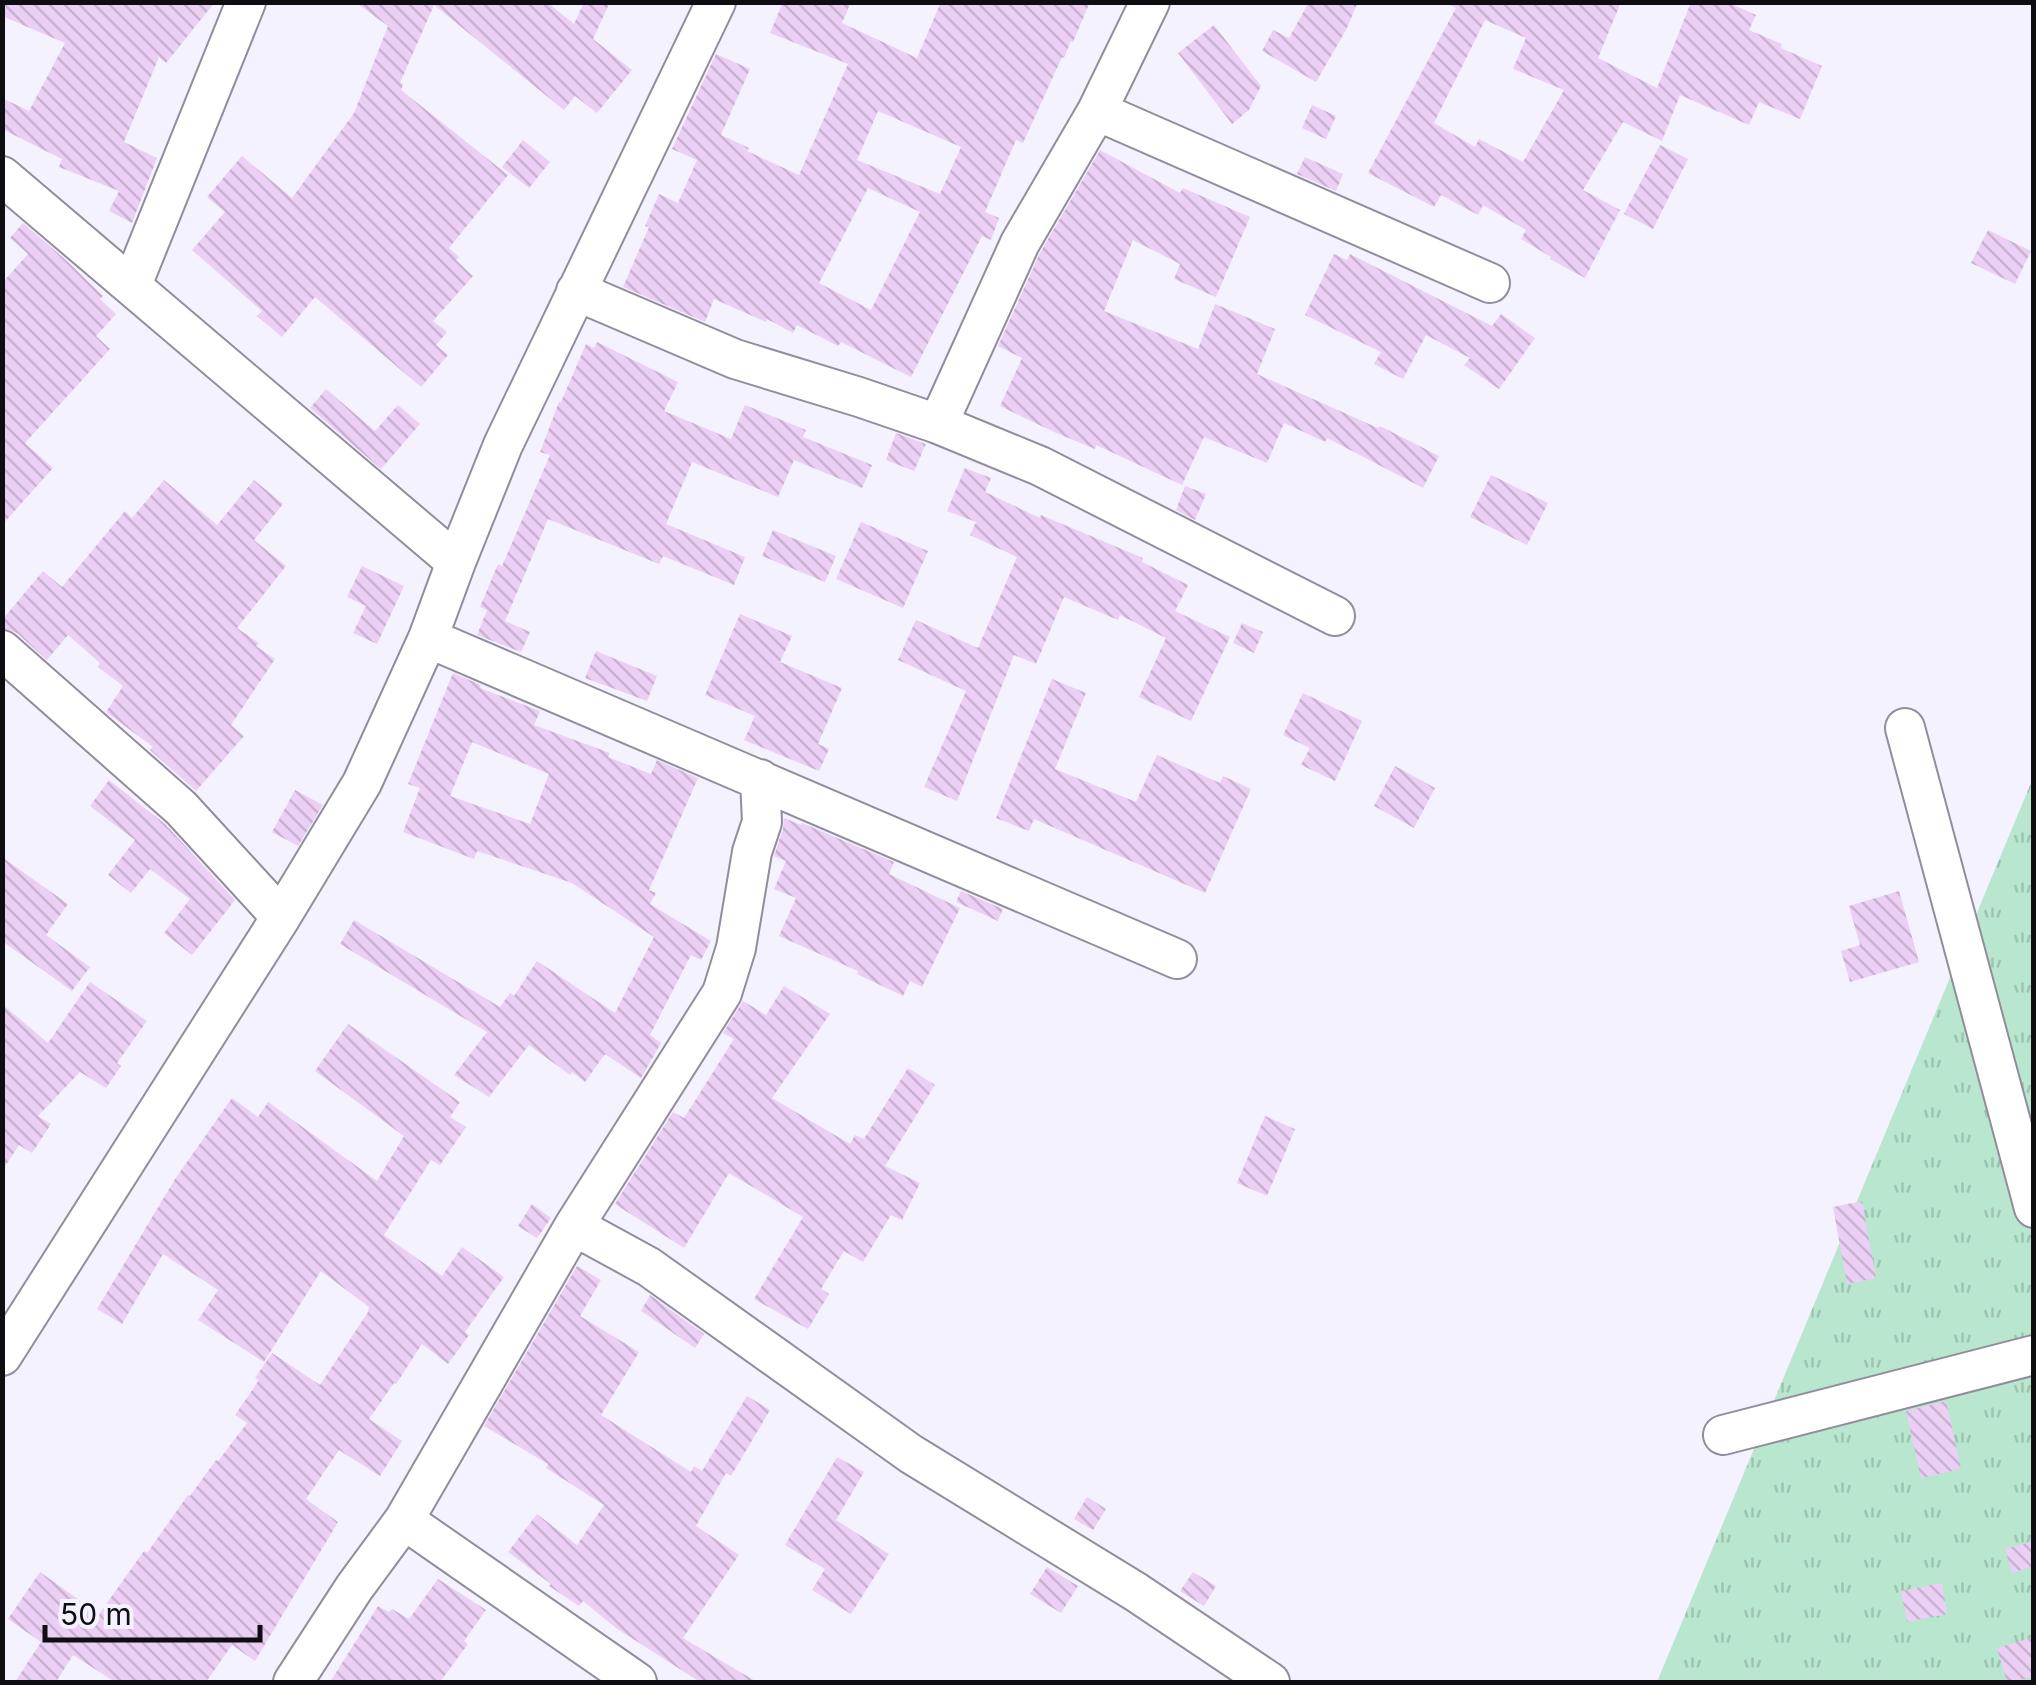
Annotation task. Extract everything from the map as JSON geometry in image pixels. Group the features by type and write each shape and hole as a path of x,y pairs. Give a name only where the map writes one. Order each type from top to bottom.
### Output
{"street":[{"path":"132,284 246,2"},
{"path":"2,1356 362,783 428,638 503,445 716,2"},
{"path":"938,424 1020,243 1097,111 1150,2"},
{"path":"1097,111 1490,283"},
{"path":"2,176 456,562"},
{"path":"576,290 735,360 859,396 1040,466 1335,616"},
{"path":"428,638 1177,959"},
{"path":"5,656 181,808 281,917"},
{"path":"1905,728 2034,1208"},
{"path":"293,1682 404,1520 574,1226 722,993 736,948 752,852 762,822 760,779"},
{"path":"574,1226 649,1267 912,1454 1136,1592 1270,1682"},
{"path":"1723,1435 2034,1355"},
{"path":"404,1520 637,1682"}],"green space":[{"path":"2033,778 2033,1682 1657,1682"}],"building":[{"path":"2,2 215,2 166,63 159,57 124,142 157,158 132,223 109,211 119,191 59,167 62,159 2,129 2,98 29,111 65,43 2,16"},
{"path":"355,2 547,2 574,24 584,2 610,2 593,39 632,70 597,113 575,96 564,110 434,5 400,83 401,90 508,175 449,248 473,276 433,321 447,332 436,345 448,355 421,387 315,297 282,337 257,316 262,311 192,250 225,212 207,197 242,156 292,198 354,113 388,26"},
{"path":"783,2 851,2 842,23 917,58 941,2 1090,2 1023,143 1016,140 985,212 999,218 991,240 982,236 911,377 841,342 838,346 797,325 793,333 714,299 705,322 623,287 659,194 678,203 697,160 672,149 716,54 750,69 721,135 799,175 848,64 770,33","holes":["878,111 961,147 940,194 857,160","868,188 920,212 871,310 819,283"]},
{"path":"1309,2 1358,2 1316,82 1262,51 1273,30 1289,38"},
{"path":"1444,2 1621,2 1598,58 1657,88 1691,2 1727,2 1756,15 1749,30 1822,66 1800,119 1759,102 1749,125 1680,95 1662,141 1623,122 1583,190 1620,210 1585,278 1521,239 1526,230 1483,205 1478,215 1441,195 1434,207 1368,173 1456,8","holes":["1485,20 1526,38 1513,69 1564,90 1523,162 1479,139 1475,147 1434,123"]},
{"path":"1214,25 1261,86 1249,110 1232,124 1178,53"},
{"path":"1312,105 1336,116 1326,139 1302,128"},
{"path":"523,140 550,162 529,188 502,167"},
{"path":"1660,145 1688,159 1653,229 1624,214"},
{"path":"1100,150 1180,193 1183,188 1250,217 1216,297 1174,279 1180,264 1133,240 1104,311 1198,349 1215,304 1275,329 1257,374 1380,426 1439,456 1423,488 1327,438 1325,442 1284,423 1267,463 1204,437 1182,485 1000,406 1022,358 998,346 1040,253"},
{"path":"1305,157 1343,174 1336,191 1297,174"},
{"path":"23,223 103,296 100,299 116,314 96,336 110,349 25,443 53,468 2,525 2,283 28,254 10,238"},
{"path":"1988,230 2031,251 2015,284 1971,263"},
{"path":"1334,254 1347,260 1350,254 1492,326 1501,314 1535,338 1499,389 1464,365 1470,358 1426,335 1403,379 1374,364 1381,352 1305,315"},
{"path":"597,342 678,382 664,411 731,439 745,405 806,430 803,437 872,465 862,488 794,460 778,497 692,462 666,524 745,557 734,585 663,556 659,564 548,519 505,621 530,632 521,652 477,635 487,610 480,607 550,455 540,452 559,402 586,344 594,348"},
{"path":"326,389 375,431 398,405 420,424 381,469 310,408"},
{"path":"896,433 926,444 914,471 886,460"},
{"path":"965,468 991,478 985,492 1143,558 1142,562 1188,585 1175,611 1230,637 1191,721 1139,697 1166,638 1120,615 1118,620 1064,597 1036,664 1014,655 957,801 924,787 966,691 898,660 916,620 978,648 1017,557 970,535 976,522 947,511"},
{"path":"1491,475 1548,503 1527,545 1470,517"},
{"path":"164,480 217,525 254,480 283,504 254,540 286,566 237,628 275,659 231,725 244,736 196,791 150,750 153,747 106,712 123,686 98,667 100,663 68,635 47,660 17,633 2,628 2,620 43,571 62,587 125,511 132,518"},
{"path":"1185,486 1206,494 1195,520 1176,510"},
{"path":"861,522 928,551 903,608 836,579"},
{"path":"773,530 836,556 825,582 762,556"},
{"path":"362,566 404,586 377,644 353,633 366,606 347,597"},
{"path":"740,614 792,636 780,662 842,688 818,744 829,749 819,771 744,740 755,716 705,695"},
{"path":"1242,623 1263,632 1254,653 1233,643"},
{"path":"596,651 657,676 647,701 585,678"},
{"path":"453,673 540,711 534,725 610,753 608,757 651,774 657,760 698,778 649,890 656,893 650,904 711,941 701,960 691,955 650,1035 661,1043 641,1078 605,1054 585,1082 529,1045 489,1097 454,1075 487,1032 340,944 354,920 500,1007 510,993 514,996 537,961 615,1013 654,937 572,883 477,851 474,859 403,832 420,788 408,784","holes":["472,742 549,774 530,824 450,796"]},
{"path":"1052,679 1086,693 1055,769 1136,802 1157,755 1220,783 1223,776 1251,789 1205,893 1034,819 1029,831 996,818"},
{"path":"1303,693 1362,721 1335,781 1301,765 1310,748 1283,735"},
{"path":"1395,766 1435,788 1414,828 1374,806"},
{"path":"109,780 165,824 235,900 192,955 164,933 190,899 150,869 131,893 108,875 135,840 90,806"},
{"path":"295,790 323,805 298,846 272,832"},
{"path":"784,818 894,862 889,874 960,908 922,987 910,981 903,996 779,936 796,898 774,889 786,861 774,856"},
{"path":"2,857 68,904 46,935 90,967 72,991 2,941"},
{"path":"961,891 1003,909 998,921 956,902"},
{"path":"1899,891 1919,962 1850,982 1841,951 1860,945 1849,906"},
{"path":"90,982 147,1021 117,1063 121,1066 106,1088 80,1072 38,1116 51,1124 32,1153 19,1145 2,1171 2,1004 48,1043"},
{"path":"784,986 830,1014 772,1098 850,1144 855,1135 864,1139 908,1068 935,1085 885,1166 920,1183 902,1220 891,1215 863,1262 844,1251 821,1289 829,1294 808,1329 754,1299 803,1217 729,1173 684,1248 615,1204 673,1112 684,1118 734,1039 723,1033 743,1001 766,1015"},
{"path":"348,1024 460,1102 450,1117 466,1127 440,1165 431,1160 384,1235 442,1276 462,1247 504,1277 465,1332 469,1335 448,1364 422,1344 369,1419 402,1441 380,1476 339,1450 306,1499 338,1522 255,1661 232,1645 206,1682 115,1682 73,1655 56,1682 15,1682 41,1642 8,1619 40,1572 99,1614 144,1551 147,1553 247,1423 235,1415 272,1353 320,1385 368,1312 369,1307 321,1271 264,1362 198,1320 218,1290 163,1254 122,1324 97,1309 175,1179 232,1098 258,1117 268,1102 377,1181 404,1136 315,1071"},
{"path":"1265,1116 1295,1129 1267,1196 1237,1183"},
{"path":"1862,1201 1876,1278 1847,1284 1833,1207"},
{"path":"532,1204 551,1218 537,1238 518,1226"},
{"path":"577,1266 601,1280 580,1316 639,1352 601,1415 691,1472 694,1466 702,1471 747,1396 770,1410 731,1476 726,1473 696,1526 739,1555 683,1638 757,1682 700,1682 616,1628 583,1601 579,1606 549,1586 508,1552 537,1514 577,1545 604,1505 546,1468 548,1464 484,1426"},
{"path":"650,1295 704,1334 695,1348 641,1311"},
{"path":"1946,1401 1961,1469 1921,1478 1906,1411"},
{"path":"837,1457 864,1472 836,1520 889,1554 851,1614 812,1590 825,1569 785,1545"},
{"path":"1087,1497 1106,1509 1093,1530 1074,1519"},
{"path":"2034,1541 2034,1566 2012,1573 2005,1549"},
{"path":"1047,1567 1078,1586 1061,1613 1030,1594"},
{"path":"1193,1572 1216,1586 1204,1606 1180,1591"},
{"path":"438,1579 486,1610 464,1641 468,1644 440,1682 330,1682 378,1606 409,1619"},
{"path":"1942,1583 1947,1614 1907,1622 1901,1591"},
{"path":"2034,1637 2034,1677 2007,1682 1997,1648"}]}
